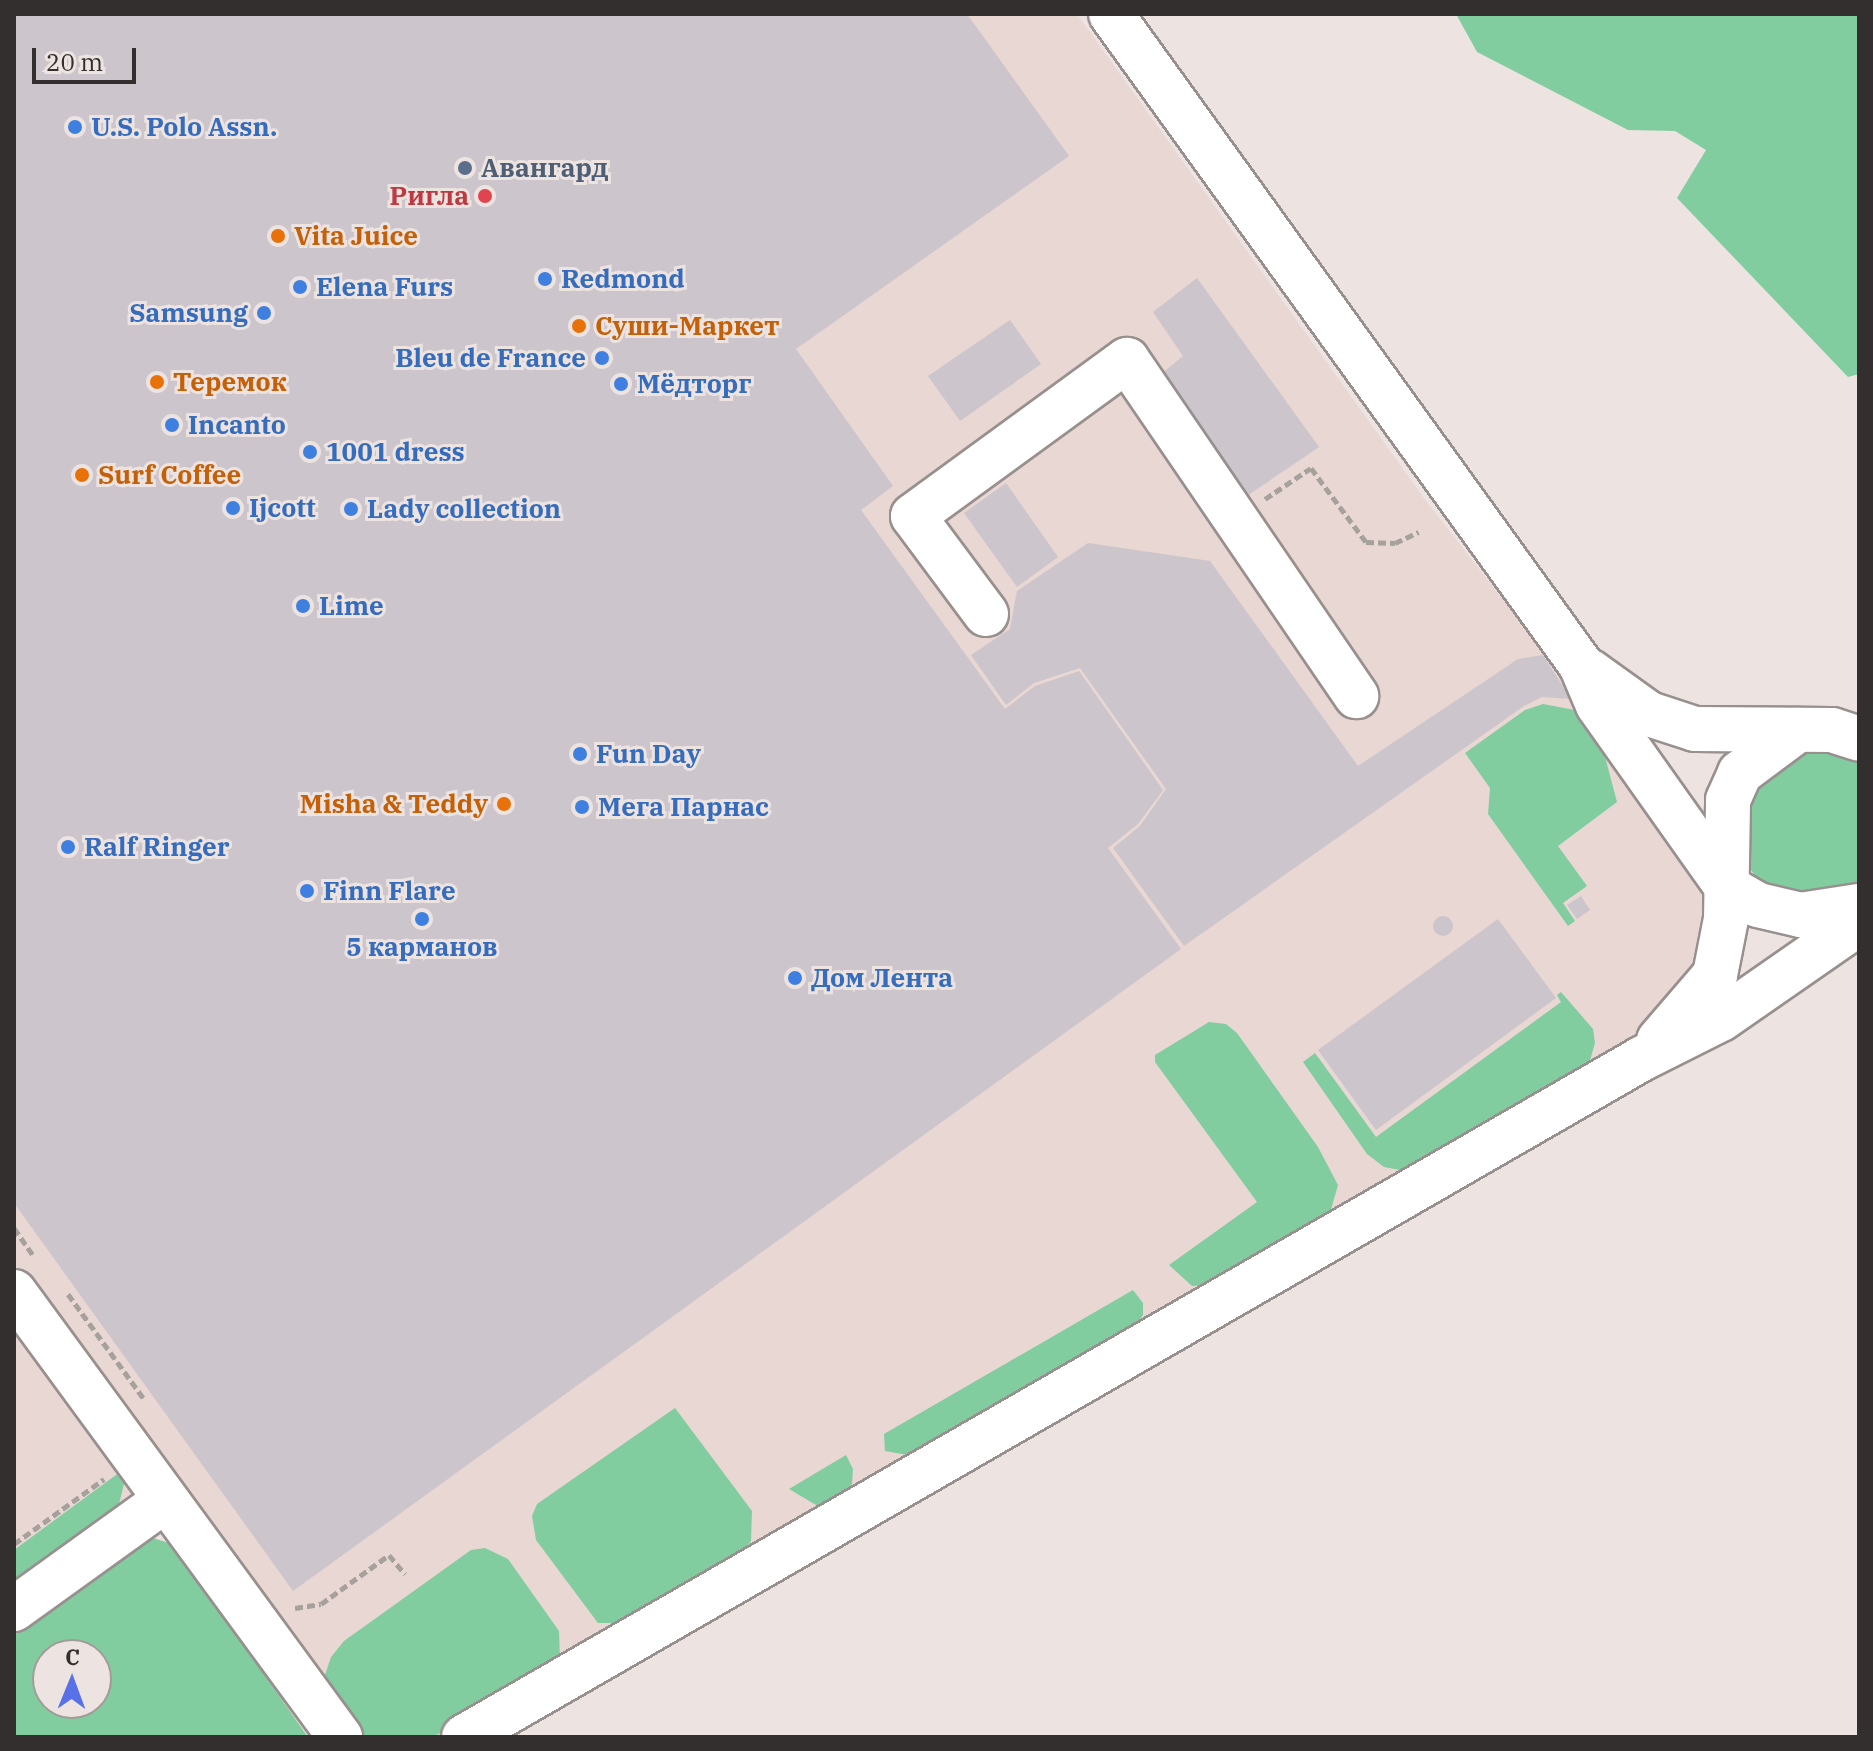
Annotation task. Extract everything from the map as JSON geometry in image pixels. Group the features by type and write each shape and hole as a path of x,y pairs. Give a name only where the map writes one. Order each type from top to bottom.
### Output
{"street":[{"path":"1111,14 1581,665 1598,705 1727,887 1758,905 1801,915 1859,906"},
{"path":"986,614 913,516 1127,360 1356,696"},
{"path":"1581,665 1649,714 1695,729 1832,730 1859,739"},
{"path":"1641,1059 1715,975 1727,887 1728,800 1740,773 1798,730"},
{"path":"464,1737 1641,1059 1721,1019 1859,923"},
{"path":"27,1278 164,1501 340,1737"},
{"path":"14,1609 164,1501"}],"path":[{"path":"1237,518 1311,468 1366,542 1395,543 1419,532"},
{"path":"14,1228 27,1278"},
{"path":"59,1285 146,1403"},
{"path":"14,1544 112,1473"},
{"path":"290,1607 321,1604 389,1555 405,1574"}],"shaded area":[{"name":"Мега Парнас","path":"14,14 1077,14 1426,501 1619,748 1701,891 1705,944 1689,985 1632,1045 440,1737 322,1737 149,1499 14,1596"}],"green space":[{"path":"1456,14 1859,14 1859,374 1848,377 1677,198 1706,150 1675,131 1628,130 1477,52"},
{"path":"1543,704 1580,711 1603,749 1617,802 1558,846 1587,886 1563,903 1575,921 1568,926 1488,814 1490,788 1465,753 1525,710"},
{"path":"1811,748 1859,763 1859,888 1803,903 1758,880 1743,859 1747,785"},
{"path":"1561,992 1593,1029 1595,1043 1589,1064 1405,1171 1384,1167 1367,1154 1303,1062 1315,1053 1376,1137 1561,1002 1557,995"},
{"path":"1209,1022 1226,1024 1237,1033 1318,1147 1338,1185 1330,1213 1208,1285 1192,1286 1169,1265 1257,1202 1155,1062 1155,1055"},
{"path":"1133,1290 1143,1303 1143,1315 1134,1328 913,1456 885,1451 884,1434"},
{"path":"675,1408 752,1511 751,1541 741,1555 628,1623 598,1623 536,1540 532,1516 537,1504"},
{"path":"846,1455 853,1469 852,1484 833,1504 816,1505 789,1489"},
{"path":"120,1472 124,1484 118,1508 14,1583 14,1550"},
{"path":"150,1537 172,1544 308,1737 14,1737 14,1630"},
{"path":"485,1548 508,1559 559,1631 560,1660 553,1670 433,1737 366,1737 329,1695 325,1675 331,1657 344,1641 471,1550"}],"building":[{"name":"Мега Парнас","path":"14,14 967,14 1069,156 796,349 893,486 861,510 1005,709 1035,686 1079,671 1163,790 1138,824 1108,848 1181,949 293,1591 14,1203"},
{"path":"1197,278 1319,447 1244,498 1155,379 1183,356 1153,312"},
{"path":"1010,320 1041,364 960,421 928,376"},
{"path":"1006,483 1058,557 1017,587 964,513"},
{"path":"1088,543 1210,561 1358,766 1518,659 1543,655 1571,699 1542,697 1524,706 1184,946 1113,848 1140,826 1166,789 1080,668 1034,683 1006,705 971,655 1010,629 1017,591"},
{"path":"1581,896 1590,910 1577,919 1567,905"},
{"path":"1443,916 1450,919 1453,926 1450,933 1443,936 1436,933 1433,926 1436,919"},
{"path":"1498,919 1556,998 1376,1130 1318,1050"}],"place":[{"name":"U.S. Polo Assn.","path":"75,127"},
{"name":"Авангард","path":"465,168"},
{"name":"Ригла","path":"485,196"},
{"name":"Vita Juice","path":"278,236"},
{"name":"Redmond","path":"545,279"},
{"name":"Elena Furs","path":"300,287"},
{"name":"Samsung","path":"264,313"},
{"name":"Суши-Маркет","path":"579,326"},
{"name":"Bleu de France","path":"602,358"},
{"name":"Теремок","path":"157,382"},
{"name":"Мёдторг","path":"621,384"},
{"name":"Incanto","path":"172,425"},
{"name":"1001 dress","path":"310,452"},
{"name":"Surf Coffee","path":"82,475"},
{"name":"Ijcott","path":"233,508"},
{"name":"Lady collection","path":"351,509"},
{"name":"Lime","path":"303,606"},
{"name":"Fun Day","path":"580,754"},
{"name":"Misha & Teddy","path":"504,804"},
{"name":"Мега Парнас","path":"582,807"},
{"name":"Ralf Ringer","path":"68,847"},
{"name":"Finn Flare","path":"307,891"},
{"name":"5 карманов","path":"422,919"},
{"name":"Дом Лента","path":"795,978"}]}
